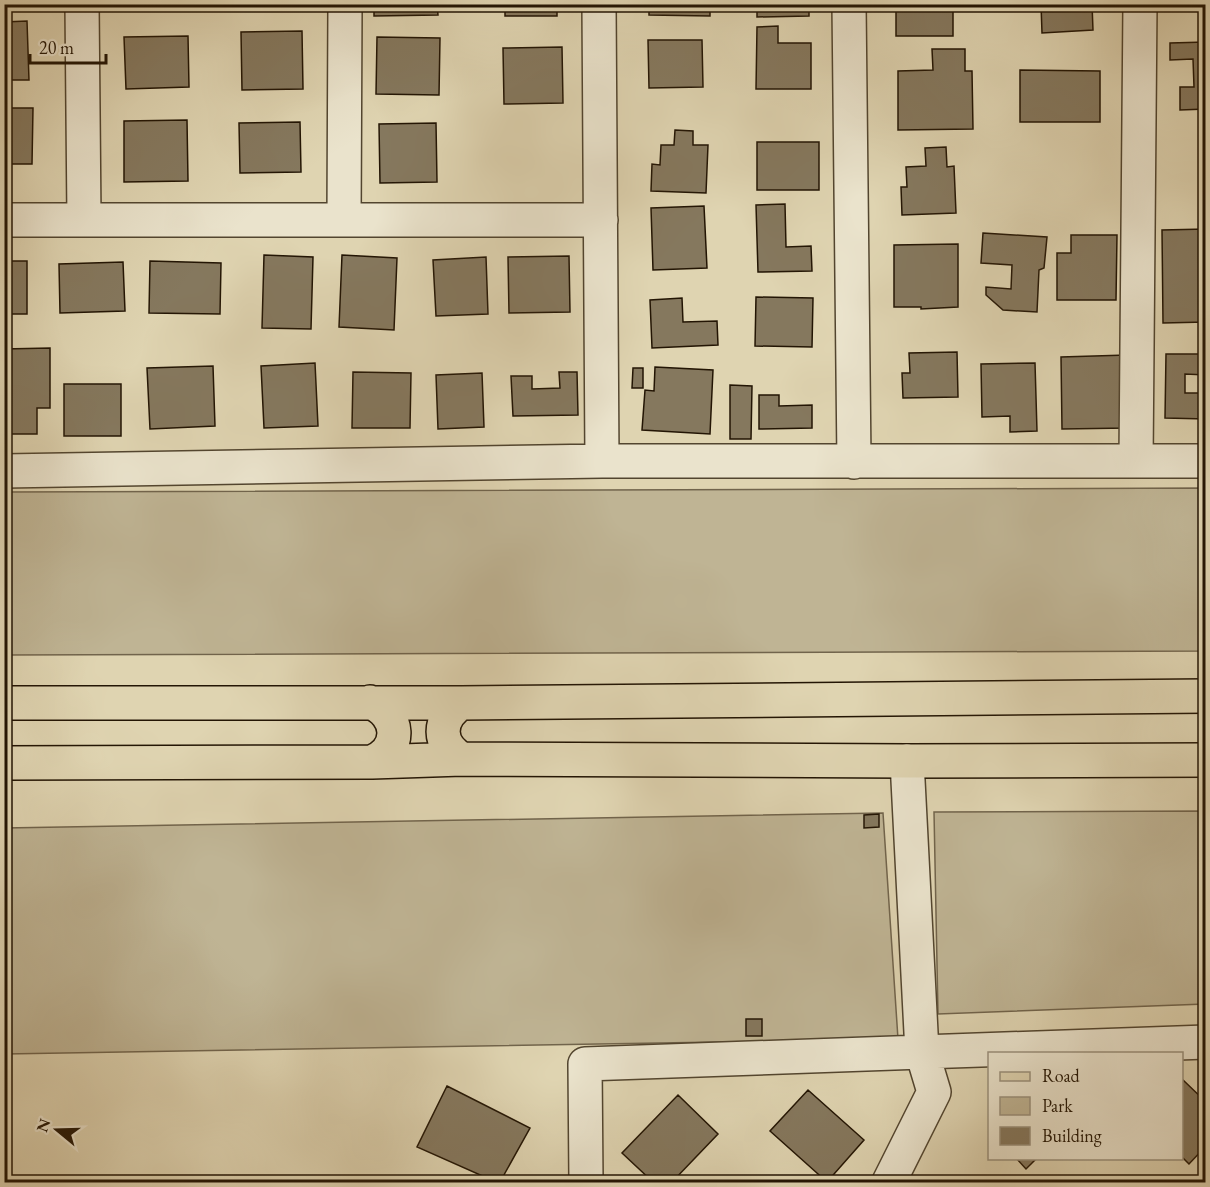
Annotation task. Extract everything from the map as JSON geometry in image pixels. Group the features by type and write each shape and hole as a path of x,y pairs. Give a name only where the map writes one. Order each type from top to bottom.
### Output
{"main road":[{"path":"4,703 461,703 1206,696"},
{"path":"370,702 380,706 387,713 394,732 393,742 388,751 381,758 372,762"},
{"path":"461,703 447,715 443,732 448,749 462,759"},
{"path":"4,764 372,762 462,759 1206,760"}],"street":[{"path":"82,4 84,220"},
{"path":"344,220 345,4"},
{"path":"599,4 602,461"},
{"path":"849,4 854,462"},
{"path":"1136,461 1140,4"},
{"path":"4,220 602,220"},
{"path":"4,471 602,461 1206,461"},
{"path":"889,1182 934,1092 922,1052 907,761"},
{"path":"586,1182 585,1064 1206,1042"}],"green space":[{"path":"1205,488 1205,651 5,655 5,492"},
{"path":"1205,811 1205,1004 938,1014 934,812"},
{"path":"883,813 898,1039 5,1054 4,828"}],"building":[{"path":"238,4 298,4 298,8 238,8"},
{"path":"374,4 437,4 438,15 374,16"},
{"path":"505,4 557,4 557,16 505,16"},
{"path":"649,4 710,4 710,16 649,15"},
{"path":"757,4 809,4 809,16 757,17"},
{"path":"896,4 953,4 953,36 896,36"},
{"path":"1041,4 1092,4 1093,30 1042,33"},
{"path":"27,21 29,80 4,80 4,22"},
{"path":"778,26 778,43 811,43 811,89 756,89 757,27"},
{"path":"302,31 303,89 242,90 241,32"},
{"path":"188,36 189,87 126,89 124,37"},
{"path":"377,37 440,38 439,95 376,94"},
{"path":"648,40 702,40 703,87 649,88"},
{"path":"1206,42 1206,109 1180,110 1180,87 1194,87 1193,59 1170,60 1170,43"},
{"path":"562,47 563,103 504,104 503,48"},
{"path":"932,49 965,49 965,71 972,71 973,129 898,130 898,71 933,70"},
{"path":"1020,70 1100,71 1100,122 1020,122"},
{"path":"4,108 33,108 32,164 4,164"},
{"path":"187,120 188,181 124,182 124,121"},
{"path":"300,122 301,172 240,173 239,123"},
{"path":"436,123 437,182 380,183 379,124"},
{"path":"675,130 693,131 693,145 708,145 706,193 651,191 652,164 660,165 661,145 674,145"},
{"path":"757,142 819,142 819,190 757,190"},
{"path":"946,147 947,167 954,166 956,213 902,215 901,187 907,187 906,167 926,166 925,148"},
{"path":"785,204 786,247 811,246 812,271 758,272 756,205"},
{"path":"704,206 707,268 653,270 651,208"},
{"path":"1206,229 1206,322 1163,323 1162,230"},
{"path":"983,233 1047,237 1044,268 1039,270 1037,312 1003,310 986,295 986,287 1011,289 1012,265 981,263"},
{"path":"1071,235 1117,235 1116,300 1057,300 1057,253 1071,253"},
{"path":"958,244 958,307 921,309 921,307 894,307 894,245"},
{"path":"264,255 313,257 311,329 262,328"},
{"path":"342,255 397,258 394,330 339,327"},
{"path":"569,256 570,312 509,313 508,257"},
{"path":"486,257 488,314 436,316 433,260"},
{"path":"4,261 27,261 27,314 4,314"},
{"path":"150,261 221,263 220,314 149,313"},
{"path":"123,262 125,311 60,313 59,264"},
{"path":"756,297 813,298 812,347 755,346"},
{"path":"682,298 683,322 717,321 718,345 652,348 650,300"},
{"path":"50,348 50,408 37,408 37,434 4,434 4,349"},
{"path":"957,352 958,397 903,398 902,373 910,373 909,353"},
{"path":"1166,354 1206,354 1206,375 1185,374 1185,393 1206,393 1206,419 1165,418"},
{"path":"1127,355 1128,428 1062,429 1061,357"},
{"path":"315,363 318,426 264,428 261,366"},
{"path":"1035,363 1037,431 1010,432 1010,416 982,417 981,364"},
{"path":"213,366 215,426 150,429 147,368"},
{"path":"655,367 713,370 710,434 642,430 645,390 654,391"},
{"path":"633,368 643,368 643,388 632,388"},
{"path":"353,372 411,373 410,428 352,428"},
{"path":"559,372 577,372 578,415 513,416 511,376 532,376 532,389 560,388"},
{"path":"482,373 484,427 438,429 436,375"},
{"path":"64,384 121,384 121,436 64,436"},
{"path":"730,385 752,386 751,439 730,439"},
{"path":"759,395 779,395 779,406 812,405 812,428 759,429"},
{"path":"879,814 879,827 864,828 864,815"},
{"path":"746,1019 762,1019 762,1036 746,1036"},
{"path":"1183,1080 1206,1102 1206,1146 1189,1164 1183,1158"},
{"path":"447,1086 530,1128 500,1182 417,1147"},
{"path":"808,1090 864,1140 827,1182 770,1131"},
{"path":"678,1095 718,1134 672,1182 653,1182 622,1153"},
{"path":"1018,1160 1035,1160 1026,1169"}]}
